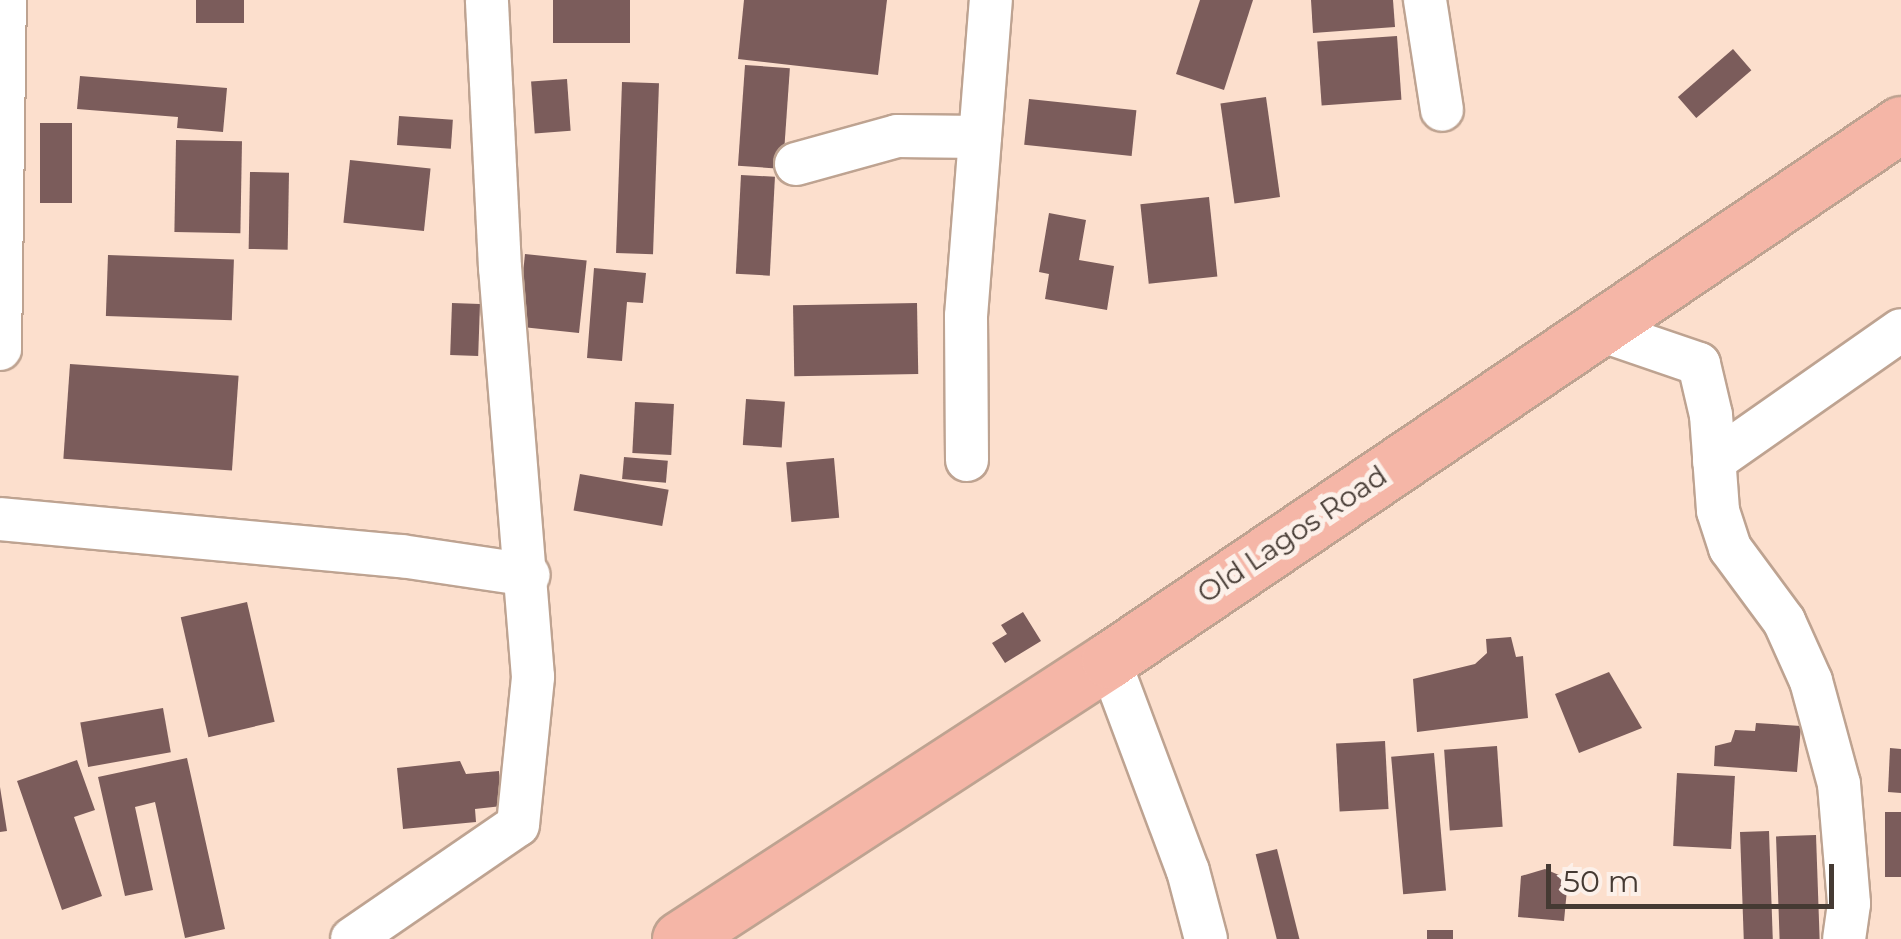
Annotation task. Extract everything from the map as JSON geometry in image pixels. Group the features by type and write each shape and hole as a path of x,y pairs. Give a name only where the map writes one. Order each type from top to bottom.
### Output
{"main road":[{"name":"Old Lagos Road","path":"680,939 1109,660 1594,328 1901,124"}],"street":[{"path":"0,349 5,0"},
{"path":"352,939 518,824 534,678 530,575 500,268 487,0"},
{"path":"967,460 966,316 991,0"},
{"path":"1425,0 1442,110"},
{"path":"796,164 897,136 980,138"},
{"path":"1594,328 1699,364 1730,548 1784,621 1810,682 1839,784 1849,904 1844,939"},
{"path":"1714,461 1901,330"},
{"path":"0,519 383,554 530,575"},
{"path":"1109,660 1188,871 1206,939"}],"building":[{"path":"196,0 244,0 244,23 196,23"},
{"path":"553,0 630,0 630,43 553,43"},
{"path":"744,0 887,0 878,75 738,59"},
{"path":"1200,0 1253,0 1224,90 1176,74"},
{"path":"1311,0 1393,0 1395,27 1313,33"},
{"path":"1397,36 1401,100 1322,105 1317,42"},
{"path":"1733,49 1751,70 1696,118 1678,97"},
{"path":"745,65 790,68 783,169 738,166"},
{"path":"80,76 227,88 223,132 177,128 178,117 77,109"},
{"path":"567,79 571,131 535,133 531,82"},
{"path":"622,82 659,83 653,254 616,253"},
{"path":"1266,97 1280,197 1235,203 1220,103"},
{"path":"1029,99 1136,110 1132,156 1024,145"},
{"path":"399,116 453,120 451,149 397,145"},
{"path":"40,123 72,123 72,203 40,203"},
{"path":"176,140 242,141 240,233 174,232"},
{"path":"350,160 431,168 424,231 343,223"},
{"path":"250,172 289,173 288,250 249,249"},
{"path":"741,175 775,177 770,276 736,274"},
{"path":"1209,197 1217,277 1149,284 1140,204"},
{"path":"1049,213 1086,220 1079,260 1114,266 1107,310 1045,299 1049,274 1039,272"},
{"path":"525,254 587,260 579,333 517,327"},
{"path":"108,255 234,259 232,320 106,316"},
{"path":"594,268 646,273 643,303 627,302 622,361 587,358"},
{"path":"452,303 480,304 478,356 450,355"},
{"path":"917,303 918,374 794,376 793,305"},
{"path":"70,364 239,376 232,471 63,459"},
{"path":"746,399 785,402 782,448 743,445"},
{"path":"635,402 674,404 671,455 632,453"},
{"path":"624,457 668,461 666,483 622,479"},
{"path":"834,458 839,518 791,522 786,462"},
{"path":"580,474 669,490 662,526 574,510"},
{"path":"247,602 275,722 208,737 181,617"},
{"path":"1023,612 1041,641 1005,663 992,643 1007,634 1001,625"},
{"path":"1511,637 1516,657 1523,656 1528,718 1417,732 1413,679 1475,664 1487,653 1486,639"},
{"path":"1609,672 1642,728 1579,753 1555,694"},
{"path":"163,708 171,752 88,767 80,723"},
{"path":"1756,723 1801,726 1797,772 1714,766 1715,746 1731,742 1735,730 1755,731"},
{"path":"1385,741 1389,809 1340,811 1336,744"},
{"path":"1497,746 1503,827 1450,830 1444,750"},
{"path":"1890,748 1901,749 1901,793 1888,792"},
{"path":"1434,753 1446,890 1403,894 1391,757"},
{"path":"187,758 225,929 185,938 155,802 135,807 153,890 125,896 98,777"},
{"path":"77,760 95,810 74,817 102,896 62,910 17,781"},
{"path":"460,761 466,774 499,771 502,806 475,809 476,822 403,829 397,768"},
{"path":"1677,773 1735,776 1731,849 1673,846"},
{"path":"0,787 7,831 0,832"},
{"path":"1885,812 1901,812 1901,877 1885,877"},
{"path":"1769,831 1773,939 1744,939 1740,832"},
{"path":"1816,835 1820,939 1780,939 1776,836"},
{"path":"1277,849 1299,939 1277,939 1256,854"},
{"path":"1545,869 1568,879 1564,921 1518,917 1521,876"},
{"path":"1427,930 1453,930 1453,939 1427,939"}]}
